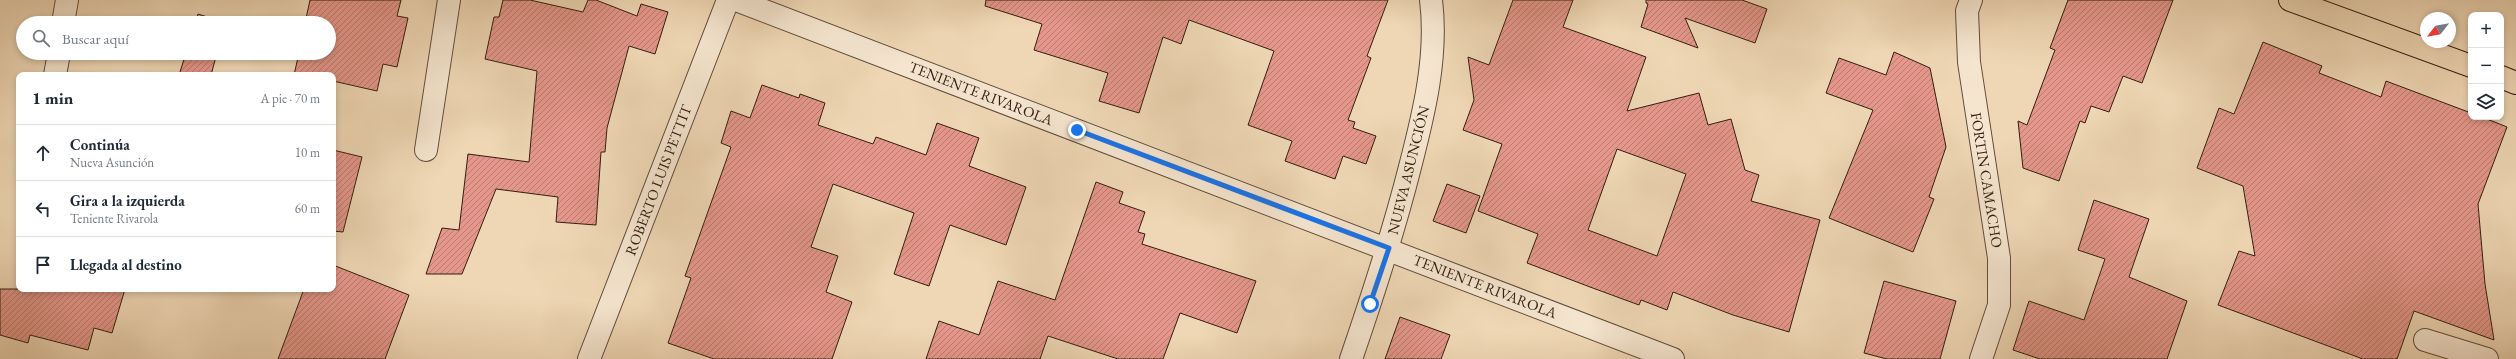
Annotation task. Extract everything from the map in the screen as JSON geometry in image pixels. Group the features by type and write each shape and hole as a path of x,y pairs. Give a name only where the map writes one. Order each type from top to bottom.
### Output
{"main road":[{"path":"2290,0 2468,65"},
{"path":"2504,78 2516,83"}],"street":[{"path":"64,16 67,0"},
{"path":"426,150 448,0"},
{"name":"ROBERTO LUIS PETTIT","path":"588,359 728,0"},
{"name":"TENIENTE RIVAROLA","path":"736,0 1389,248 1673,359"},
{"name":"NUEVA ASUNCIÓN","path":"1351,359 1389,248 1424,113 1434,28 1431,0"},
{"name":"FORTIN CAMACHO","path":"1971,0 1967,11 1969,62 1999,258 1999,305 1981,359"},
{"path":"56,72 58,60"},
{"path":"2425,340 2487,359"}],"building":[{"path":"310,0 401,0 397,16 408,18 397,67 383,64 377,91 336,82 336,72 295,72 297,60 336,60 336,16 307,16"},
{"path":"503,0 530,0 583,12 588,0 596,0 637,16 641,4 668,12 655,54 629,46 607,128 605,152 601,152 596,225 556,222 558,197 496,189 462,274 426,274 442,228 459,230 468,154 529,162 537,71 485,59 494,17 499,17"},
{"path":"986,0 1388,0 1367,56 1371,58 1348,120 1355,122 1353,128 1376,136 1366,164 1343,156 1335,179 1285,161 1292,141 1248,125 1274,51 1189,20 1181,44 1163,37 1139,113 1099,101 1108,73 1034,50 1042,24 985,6"},
{"path":"1513,0 1573,0 1563,27 1646,57 1627,111 1699,93 1708,125 1731,119 1745,170 1759,175 1751,201 1820,220 1789,332 1733,315 1673,292 1667,310 1641,300 1639,305 1527,263 1538,234 1478,211 1502,144 1463,130 1474,100 1468,57 1489,65","holes":["1617,149 1686,174 1657,256 1588,230"]},
{"path":"1646,0 1742,0 1767,9 1755,43 1685,18 1698,48 1641,27 1648,4 1646,3"},
{"path":"2068,0 2173,0 2142,83 2123,76 2109,112 2091,106 2085,123 2080,121 2059,181 2023,168 2018,121 2027,125 2055,50 2050,48"},
{"path":"2263,42 2322,66 2319,73 2381,97 2386,81 2468,112 2468,120 2490,120 2507,127 2478,204 2485,284 2494,340 2414,311 2397,359 2363,359 2218,305 2239,251 2255,256 2243,186 2197,168 2219,108 2234,114"},
{"path":"1894,52 1930,68 1946,147 1929,197 1934,199 1913,252 1829,218 1873,110 1826,93 1839,58 1886,75"},
{"path":"184,60 215,60 212,72 180,72"},
{"path":"762,85 799,98 800,94 825,103 818,125 873,144 876,137 926,155 937,123 979,138 969,166 1026,187 1006,245 950,225 929,286 894,274 914,213 833,184 811,247 838,256 826,292 852,302 832,359 714,359 668,343 691,278 685,276 731,147 721,143 731,111 750,118"},
{"path":"336,151 362,157 343,232 336,231"},
{"path":"1096,182 1123,192 1119,203 1145,212 1138,232 1145,234 1142,244 1256,281 1237,333 1180,313 1163,359 1118,359 1048,336 1040,359 926,359 939,321 979,335 998,281 1055,300"},
{"path":"1447,184 1480,196 1466,233 1433,221"},
{"path":"2094,200 2149,219 2129,277 2187,301 2167,359 2040,359 2013,350 2029,301 2084,320 2105,259 2078,250"},
{"path":"336,266 409,295 385,359 278,359 303,292 336,292"},
{"path":"1884,281 1956,301 1940,359 1887,359 1864,353"},
{"path":"0,289 16,289 16,292 124,292 112,333 94,328 88,350 30,335 28,343 0,335"},
{"path":"1400,317 1450,335 1441,359 1385,359"}],"route":[{"path":"1077,130 1389,248 1370,304"}]}
